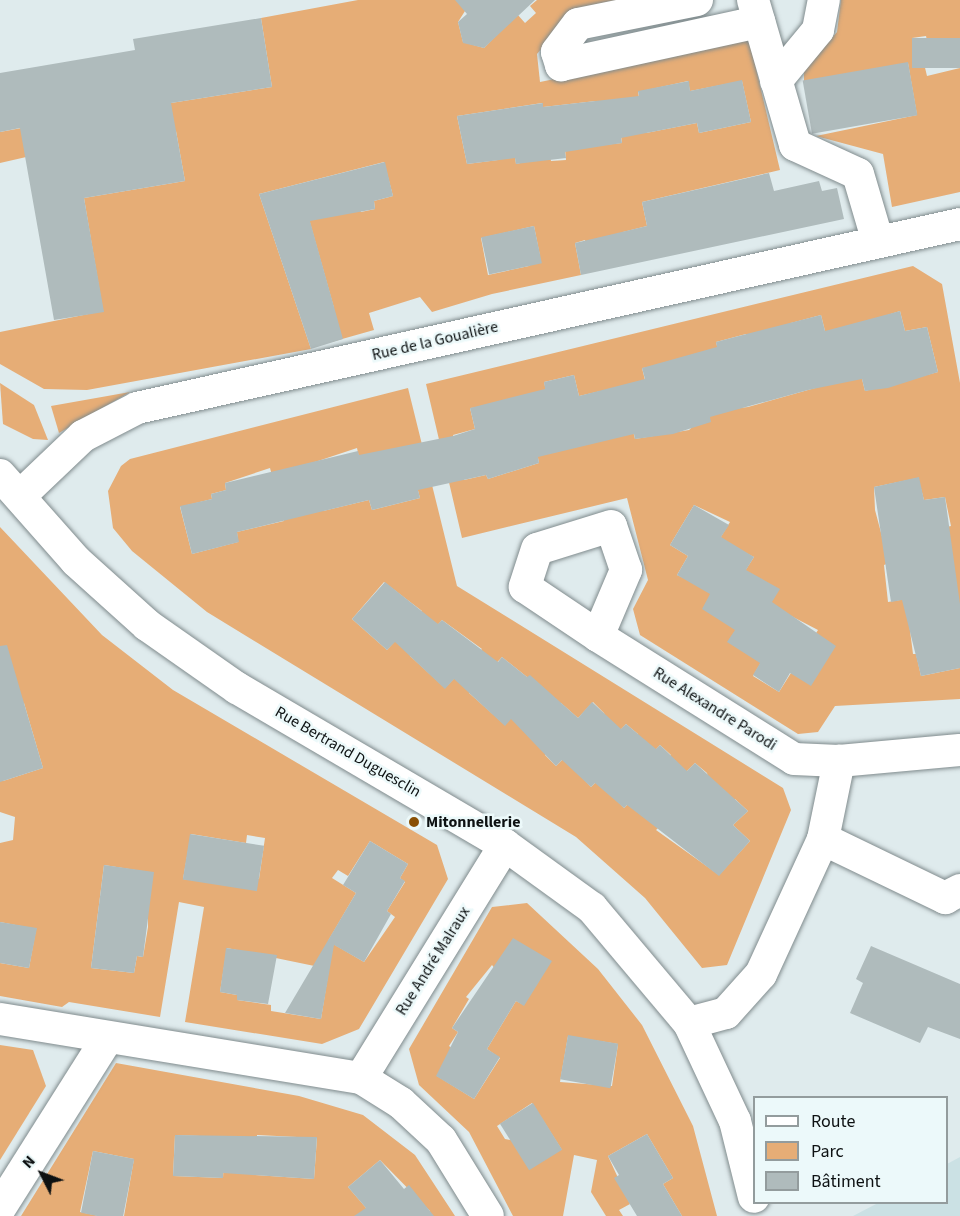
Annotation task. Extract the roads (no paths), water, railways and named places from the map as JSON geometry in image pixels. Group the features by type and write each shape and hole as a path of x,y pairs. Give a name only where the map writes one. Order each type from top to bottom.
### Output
{"street":[{"path":"697,0 578,24 557,52 561,65 756,11 795,145 858,174 878,242"},
{"path":"776,81 818,30 824,0"},
{"name":"Rue de la Goualière","path":"10,485 83,436 137,408 960,224"},
{"name":"Rue Bertrand Duguesclin","path":"10,485 76,561 147,625 237,688 505,845 592,908 689,1023 735,1121 753,1193"},
{"name":"Rue Alexandre Parodi","path":"598,636 794,759 839,761 960,750"},
{"path":"689,1023 726,1013 761,974 823,839 839,761"},
{"path":"823,839 945,897 960,890"},
{"name":"Rue André Malraux","path":"361,1077 505,845"},
{"path":"0,1019 107,1039 361,1077 401,1103 441,1140 488,1216"},
{"path":"0,1208 107,1039"}],"place":[{"name":"Mitonnellerie","path":"414,822"}]}
